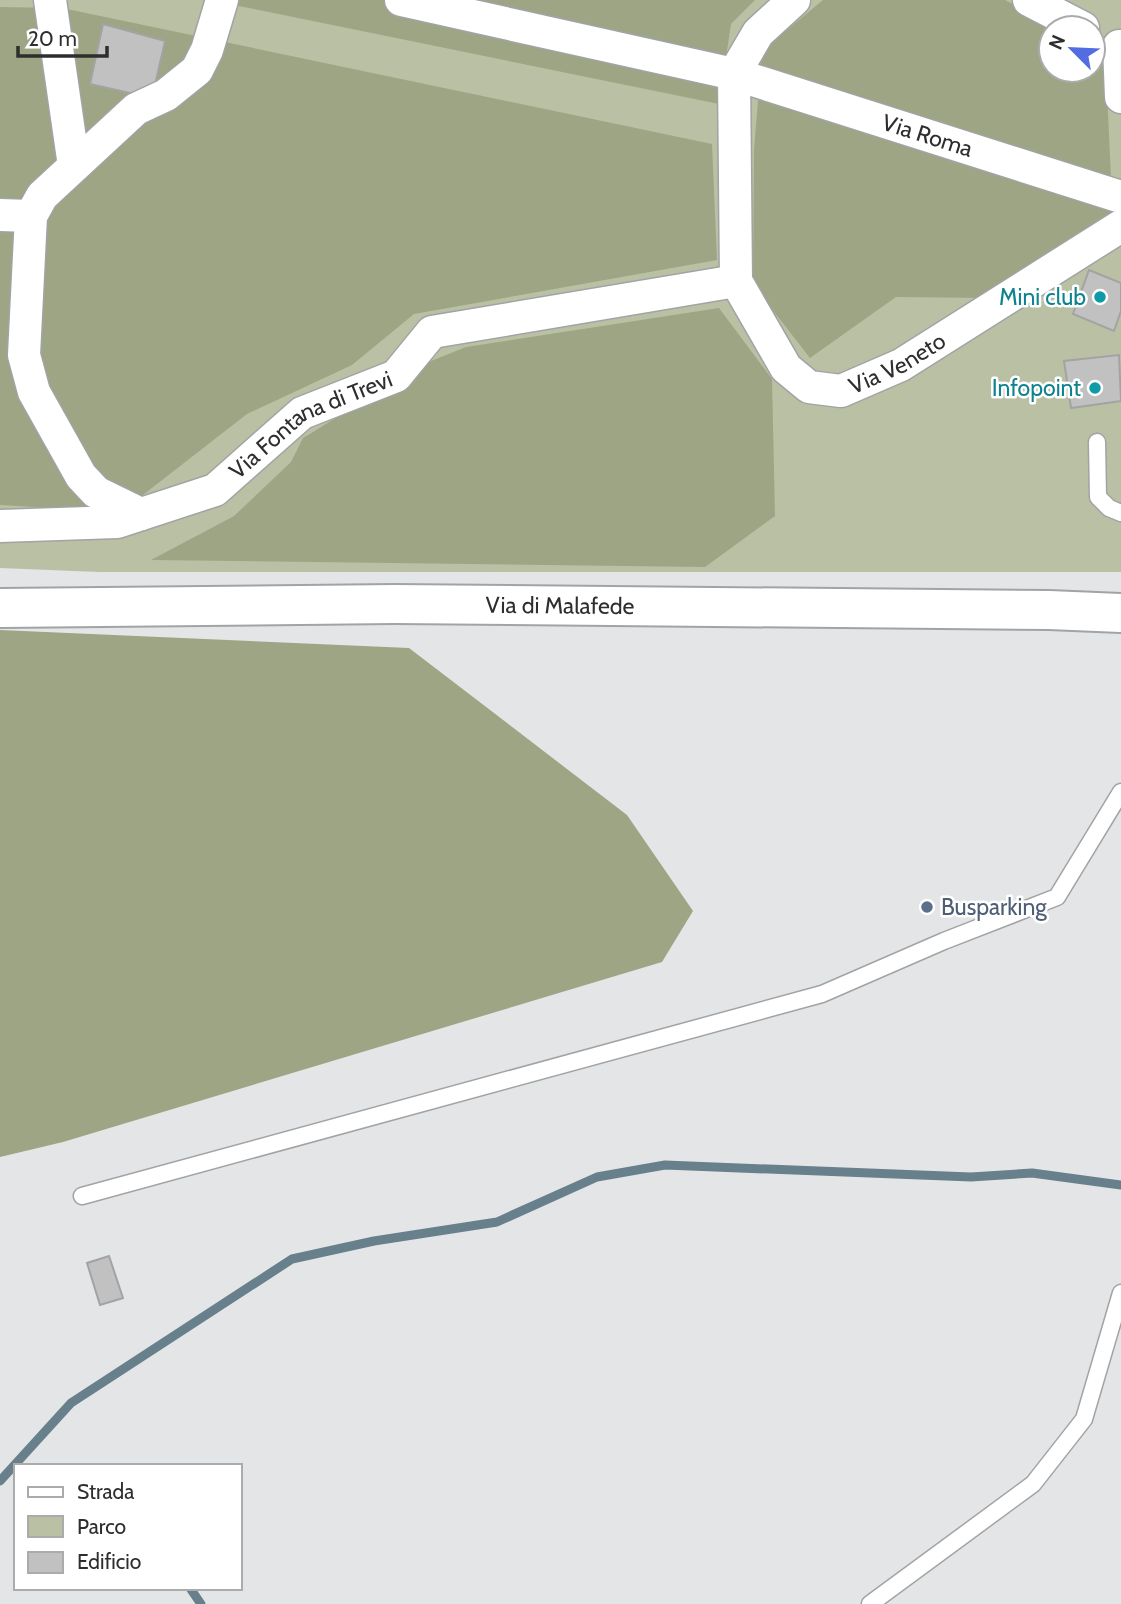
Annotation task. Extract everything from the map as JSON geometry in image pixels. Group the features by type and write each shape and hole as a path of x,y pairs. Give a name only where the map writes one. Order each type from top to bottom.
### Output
{"street":[{"path":"50,0 74,166"},
{"path":"141,514 96,492 80,476 34,393 24,355 15,215 42,196 136,109 166,96 197,70 207,50 222,0"},
{"name":"Via Roma","path":"401,0 734,74 1121,197"},
{"path":"734,74 758,33 794,0"},
{"path":"1029,0 1056,14"},
{"path":"1111,42 1121,97"},
{"name":"Via Veneto","path":"734,74 736,282 786,368 809,387 841,391 901,365 1121,226"},
{"name":"Via Fontana di Trevi","path":"0,526 117,522 215,490 302,413 396,376 432,332 736,282"},
{"name":"Via di Malafede","path":"0,608 409,604 1121,613"}],"lane":[{"path":"1097,442 1098,497 1109,508 1121,513"},
{"path":"82,1196 822,994 944,941 1057,897 1121,792"},
{"path":"870,1604 1033,1484 1084,1419 1121,1293"}],"green space":[{"path":"0,0 1121,0 1121,572 99,572 0,568"},
{"path":"210,0 755,0 731,24 719,104"},
{"path":"823,0 1005,0 1037,16 1037,84 1107,84 1113,221 987,298 896,297 810,358 753,285 754,150 762,51"},
{"path":"0,7 62,8 712,144 717,260 414,314 352,365 247,414 121,512 0,505"},
{"path":"719,308 772,379 775,516 705,567 151,560 234,516 291,462 303,438 426,363 466,347"},
{"path":"0,630 409,648 627,815 693,911 662,962 63,1142 0,1157"}],"building":[{"path":"103,24 165,41 152,98 90,84"},
{"name":"Mini club","path":"1089,270 1121,283 1121,311 1114,331 1073,314"},
{"name":"Infopoint","path":"1119,355 1121,401 1071,408 1064,361"},
{"path":"109,1256 123,1298 100,1305 87,1263"}],"waterway":[{"path":"15,1464 71,1403 292,1259 374,1241 497,1222 597,1177 665,1165 971,1177 1032,1173 1121,1185"},
{"path":"0,1481 14,1466"},
{"path":"191,1590 201,1604"}],"place":[{"name":"Mini club","path":"1100,297"},
{"name":"Infopoint","path":"1095,388"},
{"name":"Busparking","path":"927,907"}]}
